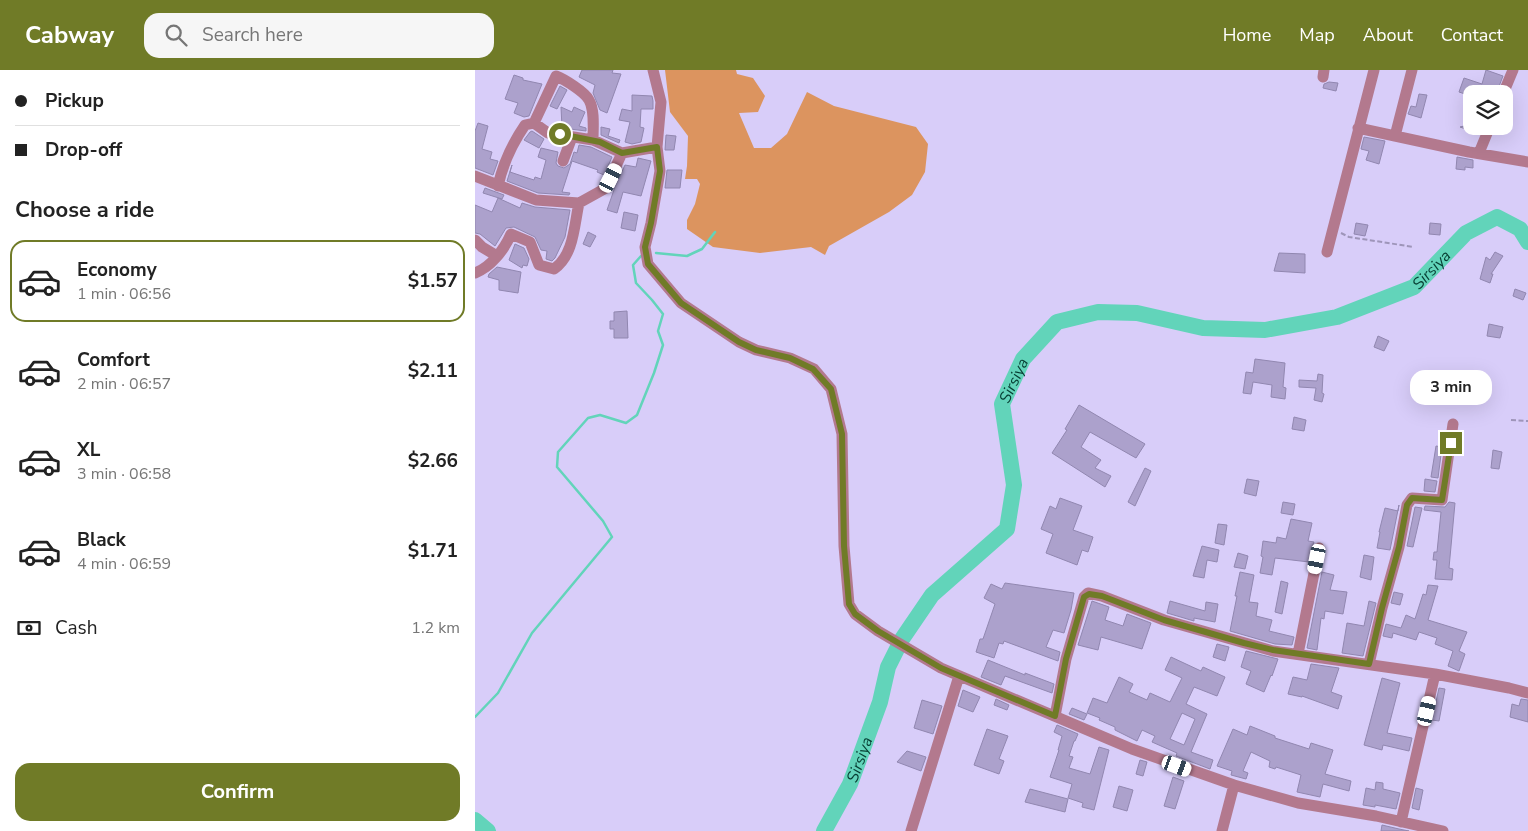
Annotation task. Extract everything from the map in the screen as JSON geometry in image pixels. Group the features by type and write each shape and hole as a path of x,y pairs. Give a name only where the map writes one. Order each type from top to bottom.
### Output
{"street":[{"path":"653,70 661,102 657,147 660,171 645,247 648,264 681,303 739,342 756,350 790,358 813,369 831,389 842,434 844,546 849,604 855,614 878,631 941,668 1132,749 1234,785 1298,802 1443,831"},
{"path":"1327,252 1374,70"},
{"path":"1395,136 1412,70"},
{"path":"1507,85 1513,70"},
{"path":"534,123 556,76 566,80 589,100 592,111 593,140"},
{"path":"497,186 502,166 525,125 534,123 547,132 593,140 622,153 657,147"},
{"path":"1358,128 1479,154 1528,162"},
{"path":"1479,154 1486,135"},
{"path":"563,161 572,137"},
{"path":"475,176 536,200 579,203 606,188 622,153"},
{"path":"475,273 490,264 511,234 529,242 539,265 554,270 562,264 569,251 579,203"},
{"path":"475,240 482,247 497,256"},
{"path":"1369,664 1399,547 1407,505 1412,498 1442,500 1453,424"},
{"path":"1298,654 1319,548"},
{"path":"1055,716 1066,659 1084,597 1089,594 1102,596 1164,620 1244,643 1298,654 1435,674 1528,693"},
{"path":"1401,822 1435,674"},
{"path":"911,831 959,676"},
{"path":"1223,831 1234,785"}],"path":[{"path":"1333,228 1349,237 1414,248"},
{"path":"1511,420 1528,421"}],"shaded area":[{"path":"665,70 736,70 737,74 753,78 765,96 758,112 739,113 754,148 771,148 787,134 807,92 834,106 916,127 928,144 925,172 912,195 889,212 829,246 825,255 811,247 760,253 713,247 687,229 687,220 695,204 700,184 697,179 685,179 688,136 670,112"}],"building":[{"path":"582,70 613,70 612,73 621,74 607,113 600,110 593,93 595,85 579,77"},
{"path":"1486,70 1503,76 1500,85 1463,85 1463,93 1459,92 1464,78 1482,84"},
{"path":"514,75 523,78 523,80 542,84 529,116 524,117 514,113 518,103 505,99"},
{"path":"1329,82 1338,83 1336,91 1323,88 1324,84"},
{"path":"560,86 567,90 557,109 550,106"},
{"path":"1419,94 1427,95 1421,118 1408,114 1411,106 1416,107"},
{"path":"632,95 652,96 653,109 641,109 640,127 644,128 641,142 632,144 625,142 630,122 619,120 622,109 632,111"},
{"path":"561,107 572,112 574,107 585,112 579,126 586,128 586,131 562,128"},
{"path":"478,123 488,126 482,149 492,152 490,159 498,161 493,175 475,168 475,131"},
{"path":"601,127 610,129 608,136 620,140 619,143 601,135"},
{"path":"532,131 544,139 539,148 524,140"},
{"path":"666,135 676,136 674,150 665,150"},
{"path":"1364,137 1385,141 1379,164 1366,160 1369,151 1361,149"},
{"path":"579,145 591,147 612,157 604,175 597,172 598,170 572,161 562,192 570,193 569,195 538,193 507,181 512,165 510,172 534,180 535,177 541,179 546,160 538,157 541,148 558,152 556,163 564,168 570,164 574,152 577,153"},
{"path":"1457,157 1473,160 1473,168 1465,167 1465,170 1456,169"},
{"path":"638,158 651,161 641,196 623,192 617,213 607,210 625,165 636,167"},
{"path":"667,170 682,170 680,188 665,188"},
{"path":"485,188 504,195 502,199 483,193"},
{"path":"498,198 520,208 522,203 535,207 570,210 565,237 552,261 546,259 547,251 541,250 535,237 514,227 506,228 495,246 480,234 475,233 475,205 492,212"},
{"path":"624,212 638,215 635,231 621,228"},
{"path":"1356,223 1368,225 1365,236 1354,234"},
{"path":"1430,223 1441,224 1440,235 1429,234"},
{"path":"588,232 596,236 590,247 583,244"},
{"path":"515,244 524,248 529,259 527,266 523,265 522,268 509,260"},
{"path":"1495,252 1503,256 1491,274 1493,274 1490,283 1480,279 1486,257 1490,260"},
{"path":"1279,253 1305,254 1305,273 1274,271"},
{"path":"497,267 521,272 518,293 499,290 499,280 488,277"},
{"path":"1515,289 1526,293 1523,300 1513,296"},
{"path":"627,311 628,338 614,338 614,329 610,329 610,321 614,321 614,312"},
{"path":"1489,324 1503,327 1500,338 1487,336"},
{"path":"1378,336 1389,341 1384,351 1374,347"},
{"path":"1255,359 1285,363 1283,387 1286,388 1285,399 1271,397 1272,385 1253,382 1251,394 1243,393 1246,372 1253,373"},
{"path":"1318,374 1323,375 1322,393 1324,394 1322,402 1314,400 1316,388 1299,387 1299,380 1317,381"},
{"path":"1079,405 1145,444 1136,458 1090,432 1081,447 1101,460 1095,468 1111,476 1105,487 1052,453 1067,430 1065,429"},
{"path":"1294,417 1306,420 1304,431 1292,429"},
{"path":"1436,446 1442,447 1438,478 1431,477"},
{"path":"1493,450 1502,452 1499,469 1491,468"},
{"path":"1145,468 1151,471 1135,506 1128,502"},
{"path":"1247,479 1259,481 1256,496 1244,493"},
{"path":"1425,479 1437,481 1435,492 1424,491"},
{"path":"1060,498 1082,506 1073,530 1093,537 1088,552 1082,550 1077,565 1046,553 1053,534 1041,529 1050,506 1056,509"},
{"path":"1283,502 1295,504 1293,515 1281,513"},
{"path":"1449,502 1455,503 1449,568 1453,569 1452,580 1435,579 1437,560 1433,560 1434,552 1437,552 1441,512 1424,510 1425,506 1445,507"},
{"path":"1415,507 1422,508 1413,547 1407,546"},
{"path":"1385,508 1398,511 1390,550 1377,548"},
{"path":"1291,519 1312,523 1308,541 1314,542 1309,562 1275,558 1272,575 1260,573 1263,541 1276,543 1277,537 1286,539"},
{"path":"1218,524 1227,525 1224,545 1215,543"},
{"path":"1202,546 1219,550 1217,562 1207,560 1204,578 1193,576"},
{"path":"1238,553 1248,556 1245,569 1234,567"},
{"path":"1364,555 1374,557 1371,580 1360,577"},
{"path":"1240,572 1254,575 1249,602 1258,603 1256,616 1272,620 1269,631 1294,637 1292,645 1275,644 1230,631"},
{"path":"1322,572 1334,575 1330,590 1347,592 1343,614 1325,611 1324,619 1321,618 1317,650 1307,648"},
{"path":"1281,581 1288,583 1282,614 1275,612"},
{"path":"1005,583 1074,593 1064,633 1053,630 1046,647 1060,652 1058,661 1004,641 1003,644 999,643 994,658 976,652 980,639 983,639 995,604 984,598 991,584 1002,589"},
{"path":"1428,585 1438,586 1428,620 1467,632 1459,651 1465,654 1459,671 1448,666 1453,651 1435,644 1437,638 1419,632 1416,640 1393,633 1392,638 1383,636 1386,624 1401,628 1406,615 1415,619 1423,594 1426,595"},
{"path":"1394,592 1403,594 1400,605 1391,603"},
{"path":"1092,601 1109,607 1105,620 1123,626 1127,614 1151,623 1142,649 1101,637 1098,650 1078,645"},
{"path":"1170,601 1205,611 1206,602 1218,604 1215,622 1194,618 1194,621 1167,613"},
{"path":"1369,601 1376,603 1363,656 1342,653 1347,623 1364,626"},
{"path":"1217,644 1229,647 1225,661 1213,657"},
{"path":"1246,651 1278,659 1264,692 1246,684 1251,671 1241,667"},
{"path":"1171,657 1201,671 1203,667 1225,677 1217,696 1194,687 1186,704 1207,714 1191,752 1213,760 1210,769 1176,756 1177,753 1152,742 1155,736 1142,730 1137,741 1115,730 1115,727 1099,720 1100,718 1087,713 1093,698 1107,703 1119,677 1133,684 1129,692 1147,700 1150,693 1170,702 1182,678 1165,670","holes":["1182,713 1195,719 1184,745 1170,739"]},
{"path":"988,660 1054,684 1052,693 1005,676 1001,685 981,677"},
{"path":"1311,664 1339,668 1331,692 1342,696 1338,709 1302,696 1288,694 1293,677 1307,680"},
{"path":"1382,678 1400,683 1387,733 1412,738 1409,751 1383,745 1382,750 1364,745"},
{"path":"1439,688 1445,689 1439,721 1432,720"},
{"path":"963,690 980,697 973,712 958,706"},
{"path":"996,699 1009,705 1007,710 994,705"},
{"path":"1521,699 1528,700 1528,722 1510,717 1512,704 1519,706"},
{"path":"922,700 942,706 933,734 914,728"},
{"path":"1072,708 1087,714 1084,720 1069,714"},
{"path":"1057,725 1078,734 1069,756 1073,757 1069,768 1090,774 1099,747 1109,750 1094,810 1082,807 1083,803 1068,798 1072,784 1050,777 1062,736 1054,732"},
{"path":"1250,726 1275,736 1275,738 1309,749 1311,743 1333,750 1325,774 1351,781 1349,791 1323,784 1320,797 1297,792 1301,775 1276,767 1275,769 1269,767 1270,761 1251,752 1243,771 1248,773 1246,779 1231,775 1232,771 1217,766 1233,729 1247,735"},
{"path":"987,729 1008,736 999,759 1004,761 999,774 974,765"},
{"path":"907,751 926,757 921,771 897,762"},
{"path":"1140,760 1147,762 1143,776 1136,774"},
{"path":"1173,777 1184,781 1175,809 1164,806"},
{"path":"1376,782 1383,783 1383,789 1400,793 1396,809 1363,805 1366,788 1375,790"},
{"path":"1119,786 1133,790 1127,811 1113,807"},
{"path":"1416,788 1423,790 1419,810 1412,808"},
{"path":"1030,789 1068,799 1065,812 1025,802"},
{"path":"1382,825 1399,829 1409,831 1381,831"}],"waterway":[{"name":"Sirsiya","path":"824,831 850,784 880,702 888,667 902,639 932,595 1007,529 1014,485 1002,404 1023,359 1057,322 1098,312 1137,313 1203,328 1265,330 1337,317 1414,287 1466,233 1497,217 1520,229 1528,242"},
{"path":"656,253 687,256 702,249 715,232"},
{"path":"475,717 498,693 532,633 612,537 603,521 557,467 558,452 588,418 600,415 626,423 637,415 663,345 658,331 663,314 636,283 633,265 641,256"},
{"name":"Sirsiya","path":"475,820 488,831"}],"route":[{"path":"560,134 600,142 622,153 657,147 660,171 645,247 648,264 681,303 739,342 756,350 790,358 813,369 831,389 842,434 844,546 849,604 855,614 878,631 941,668 1055,716 1066,659 1084,597 1089,594 1102,596 1164,620 1244,643 1273,650 1369,664 1399,547 1407,505 1412,498 1442,500 1451,443"}]}
